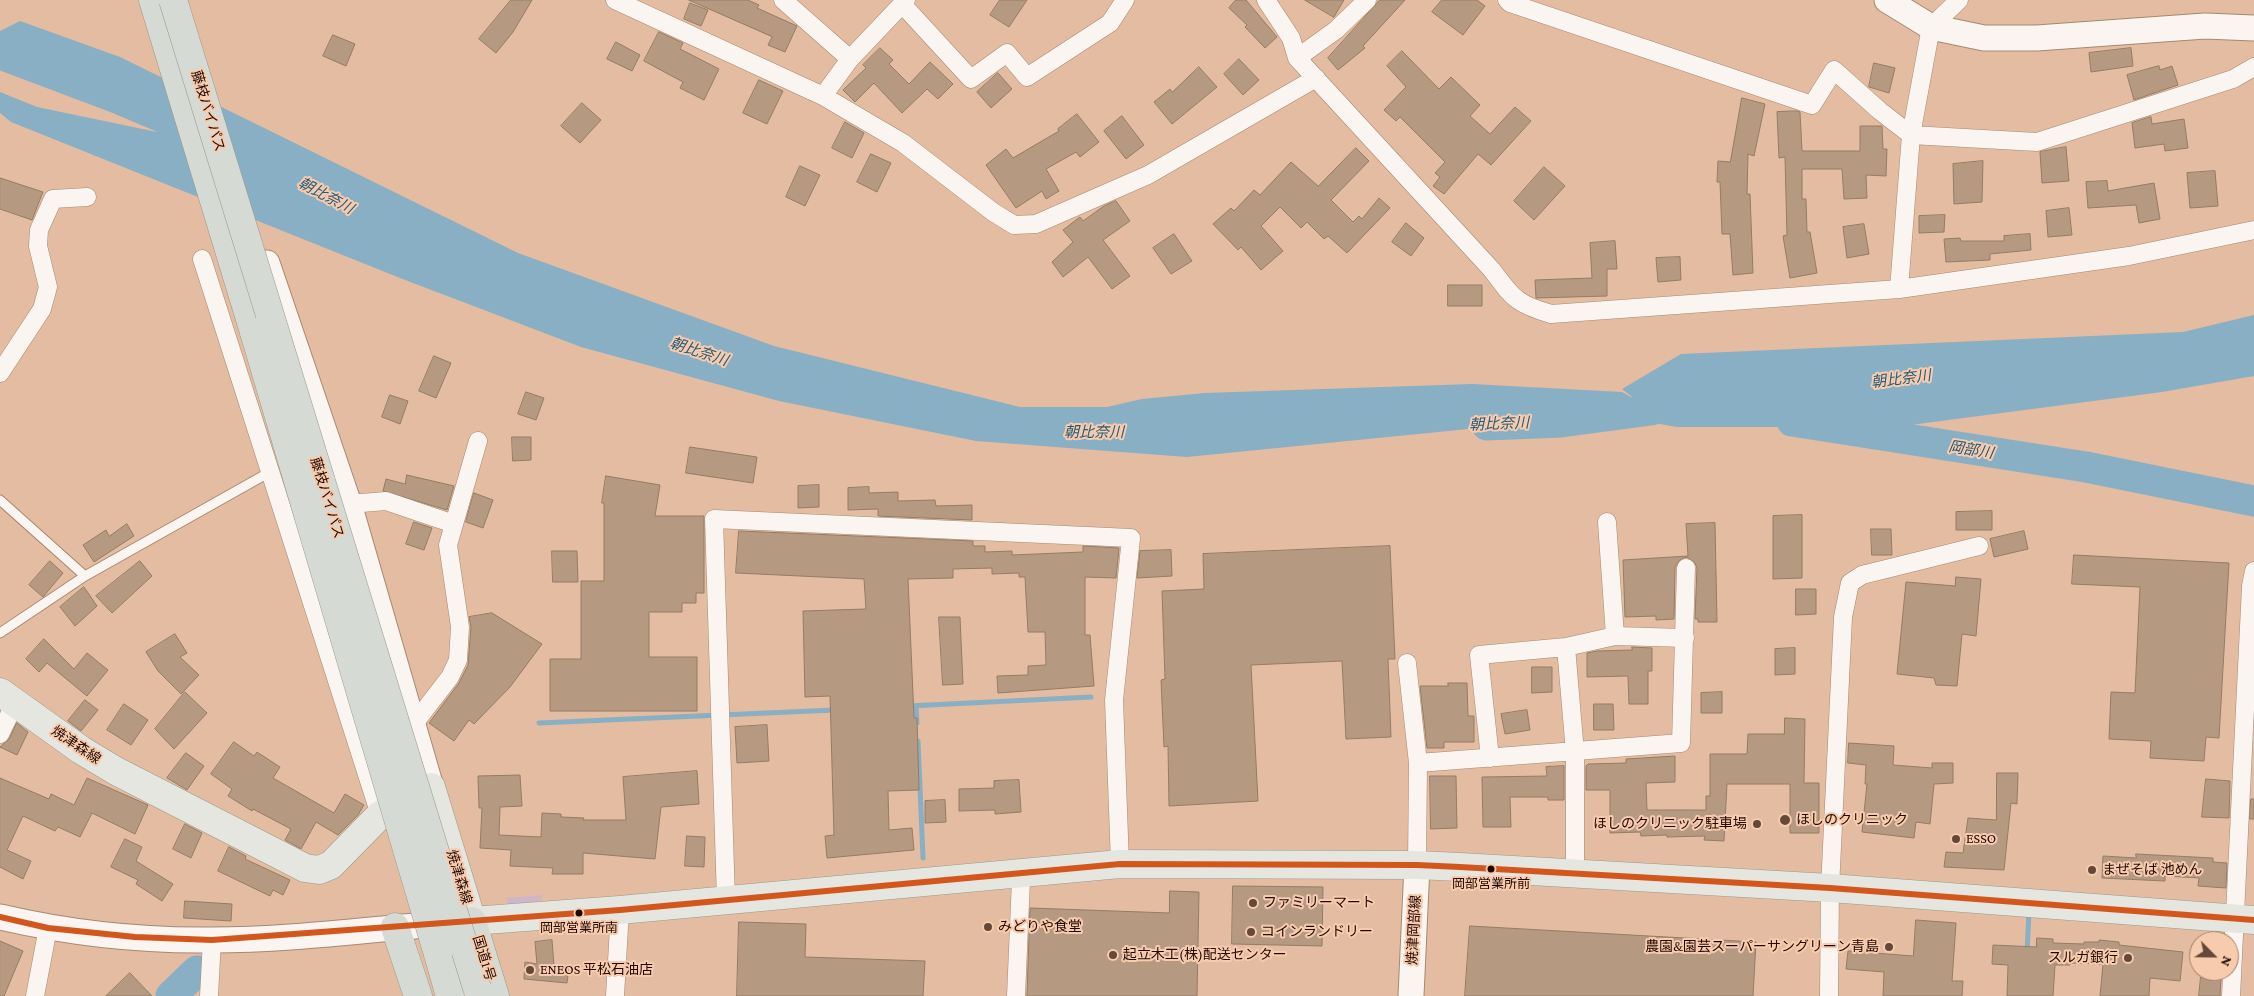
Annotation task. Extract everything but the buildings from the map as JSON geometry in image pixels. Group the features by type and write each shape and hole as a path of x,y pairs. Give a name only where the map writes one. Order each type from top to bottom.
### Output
{"highway":[{"name":"藤枝バイパス","path":"153,0 246,303 450,996"},
{"name":"藤枝バイパス","path":"173,0 484,993"},
{"name":"国道1号","path":"472,921 484,993"},
{"path":"395,927 418,996"}],"main road":[{"name":"焼津森線","path":"8,697 81,750 116,771 306,868 319,870 331,864 380,815 431,787 472,921 620,910 1027,871 1120,864 1417,865 1830,888 2244,919"}],"street":[{"path":"179,0 349,504 431,787"},
{"path":"615,0 823,96 903,143 993,212 1014,225 1036,224 1148,175 1316,78"},
{"path":"783,0 850,59"},
{"path":"823,96 850,59 904,2 971,79 1007,53 1027,77 1110,23 1125,0"},
{"path":"1266,0 1291,38 1297,58 1492,270 1512,298 1526,307 1551,314 1899,289 2128,256 2254,230"},
{"path":"1297,58 1336,30 1366,0"},
{"path":"1507,0 1510,3 1812,105 1834,70 1880,112 1911,135 2037,142 2232,79 2254,66"},
{"path":"1887,0 1931,27 1984,38 2008,39 2205,26 2254,28"},
{"path":"1899,289 1911,135 1931,27 1959,0"},
{"path":"0,374 42,309 48,287 38,246 39,230 52,199 87,197"},
{"path":"202,259 380,815"},
{"path":"413,725 450,677 458,660 460,627 448,545 478,441"},
{"path":"349,504 386,501 454,524"},
{"path":"726,900 714,519 1131,538 1114,700 1120,864"},
{"path":"1607,522 1615,636"},
{"path":"1829,996 1830,888 1843,617 1850,583 1862,575 1979,546"},
{"path":"1418,764 1575,753 1681,743 1686,568"},
{"path":"2231,996 2244,919 2250,596 2254,571"},
{"path":"1490,758 1479,655 1566,647 1615,636 1685,638"},
{"path":"1566,647 1575,753 1575,873"},
{"path":"1407,663 1418,764 1417,865"},
{"path":"0,734 8,697"},
{"name":"焼津岡部線","path":"1411,996 1417,865"},
{"path":"1016,996 1021,880 1027,871"},
{"path":"615,996 620,910"},
{"path":"0,917 48,928 135,938 186,940 212,940 472,921"},
{"path":"35,996 48,928"},
{"path":"209,996 212,940"}],"lane":[{"path":"0,633 85,576 270,472"},
{"path":"0,500 85,576"}],"shaded area":[{"path":"542,895 542,900 508,905 507,898"}],"water":[{"path":"20,21 120,57 518,253 774,346 1020,407 1107,407 1142,399 1205,393 1472,384 1622,392 1636,400 1622,389 1681,354 2183,332 2254,315 2254,376 2162,392 1895,427 1677,427 1609,415 1187,457 976,441 779,401 581,347 400,278 11,122 0,113 0,92 37,107 157,132 122,86 0,54 0,31"}],"waterway":[{"name":"朝比奈川","path":"0,54 117,98 176,123"},
{"name":"朝比奈川","path":"1487,425 1561,422 1651,410"},
{"name":"岡部川","path":"1792,421 2086,467 2254,501"},
{"path":"909,706 1091,697"},
{"path":"916,706 917,723"},
{"path":"539,723 835,710"},
{"path":"918,741 923,858"},
{"path":"2027,952 2029,912"},
{"path":"171,996 197,971"}],"transit line":[{"path":"0,917 48,928 135,937 212,940 620,910 1120,864 1417,865 1460,867 1830,888 2254,920"}],"place":[{"name":"ほしのクリニック","path":"1785,820"},
{"name":"ほしのクリニック駐車場","path":"1757,824"},
{"name":"ESSO","path":"1956,839"},
{"name":"岡部営業所前","path":"1491,869"},
{"name":"まぜそば 池めん","path":"2092,870"},
{"name":"ファミリーマート","path":"1253,903"},
{"name":"岡部営業所南","path":"579,913"},
{"name":"みどりや食堂","path":"988,927"},
{"name":"コインランドリー","path":"1251,932"},
{"name":"農園&園芸スーパーサングリーン青島","path":"1889,947"},
{"name":"起立木工(株)配送センター","path":"1113,955"},
{"name":"スルガ銀行","path":"2128,958"},
{"name":"ENEOS 平松石油店","path":"530,970"}]}
